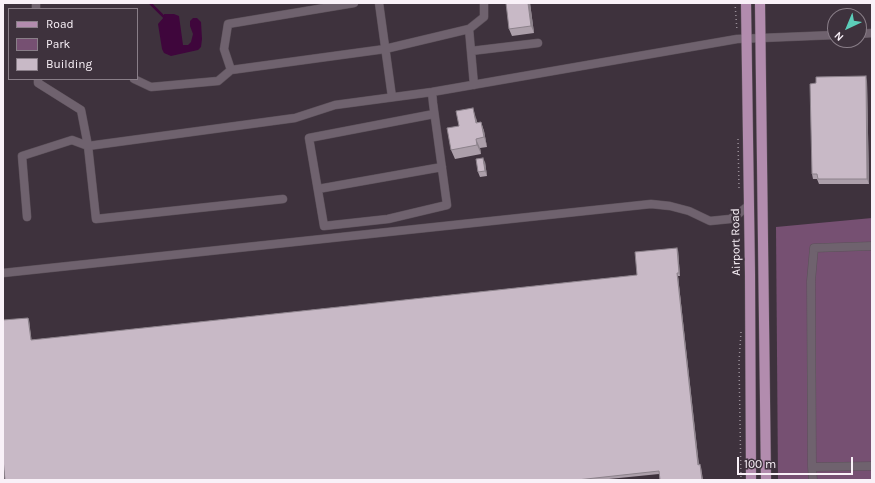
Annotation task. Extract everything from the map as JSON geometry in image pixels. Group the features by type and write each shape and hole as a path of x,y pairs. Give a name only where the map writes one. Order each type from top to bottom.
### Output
{"main road":[{"name":"Airport Road","path":"746,3 749,39 766,480"},
{"name":"Airport Road","path":"751,480 749,39 760,3"}],"street":[{"path":"231,70 224,48 228,24 354,3"},
{"path":"379,3 392,97"},
{"path":"136,80 151,87 218,81 231,70 385,48 469,30 484,17 484,3"},
{"path":"469,30 474,85"},
{"path":"27,217 22,156 72,140 88,146 295,118 335,105 432,92 749,39 827,35"},
{"path":"471,51 538,42"},
{"path":"38,80 38,83 82,110 88,146 96,219 283,199"},
{"path":"432,92 447,205 388,219 324,226 309,138 434,114"},
{"path":"318,189 442,167"},
{"path":"3,273 651,204 670,206 689,211 710,221 730,219 749,205"},
{"path":"813,480 811,281 814,248 872,246"},
{"path":"812,467 872,466"}],"green space":[{"path":"872,218 872,480 778,480 776,227"}],"shaded area":[{"path":"164,14 174,14 179,16 183,45 188,45 191,42 193,34 190,21 193,18 197,18 201,22 201,47 198,50 171,56 164,53 158,24 164,17"}],"building":[{"path":"506,3 528,3 531,26 509,29"},
{"path":"866,76 867,179 818,179 817,174 812,174 810,84 816,83 816,77"},
{"path":"473,108 476,123 481,122 484,137 476,139 477,145 451,150 447,128 459,126 456,111"},
{"path":"483,158 485,171 478,172 476,159"},
{"path":"677,248 679,273 677,273 698,465 700,464 702,480 660,480 659,471 577,480 5,480 3,459 3,320 28,318 31,340 637,275 635,252"}],"waterway":[{"path":"150,3 164,17"}]}
